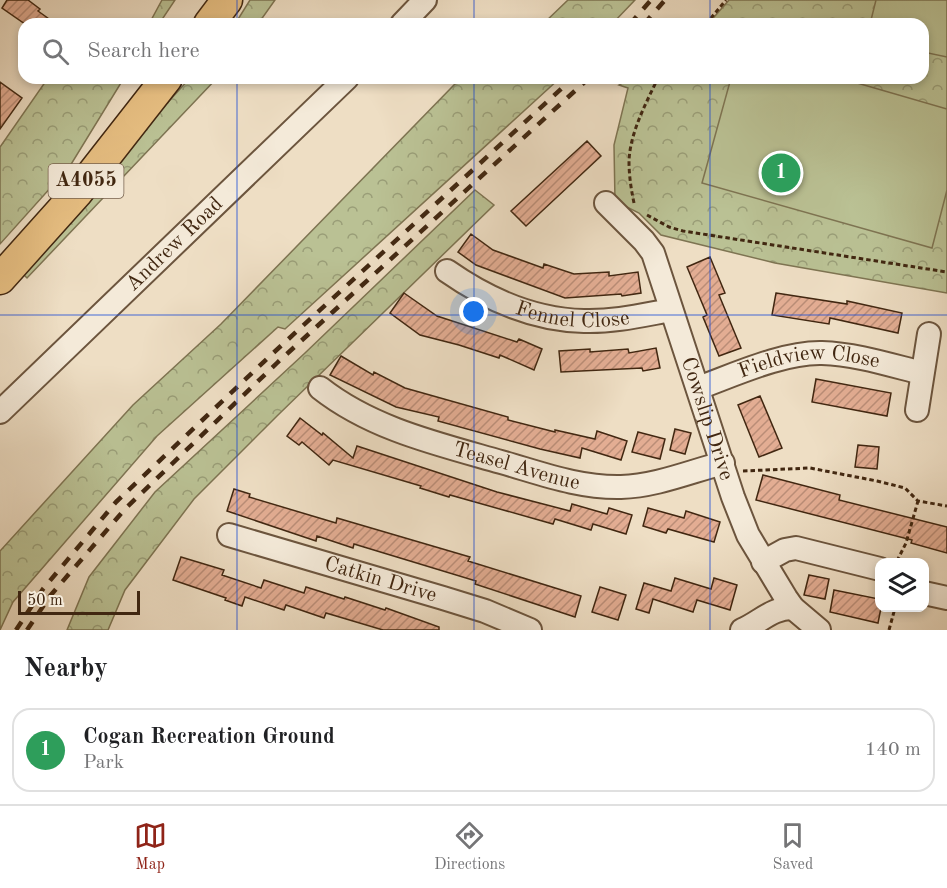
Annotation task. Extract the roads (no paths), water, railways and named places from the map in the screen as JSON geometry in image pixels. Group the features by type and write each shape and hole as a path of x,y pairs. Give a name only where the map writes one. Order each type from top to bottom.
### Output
{"main road":[{"path":"214,18 227,0"},
{"name":"A4055","path":"0,279 77,193 162,84"}],"street":[{"path":"408,18 425,0"},
{"name":"Andrew Road","path":"0,412 341,84"},
{"name":"Cowslip Drive","path":"606,203 653,253 741,518 763,562 793,608 819,630"},
{"name":"Fennel Close","path":"447,271 466,285 501,302 561,320 610,320 671,310"},
{"path":"917,410 929,334"},
{"name":"Fieldview Close","path":"698,388 763,365 803,354 840,354 922,373"},
{"name":"Teasel Avenue","path":"320,388 358,414 386,426 536,472 592,486 642,486 723,463"},
{"name":"Catkin Drive","path":"229,535 485,611 530,630"},
{"path":"763,562 785,550 796,548 875,568"},
{"path":"929,594 947,598"},
{"path":"742,630 770,614 793,608"}],"railway":[{"path":"635,18 651,0"},
{"path":"649,18 665,0"},
{"path":"16,630 43,589 116,502 271,355 566,84"},
{"path":"27,630 50,596 125,509 278,362 582,84"}],"place":[{"name":"Cogan Recreation Ground","path":"781,173"}]}
